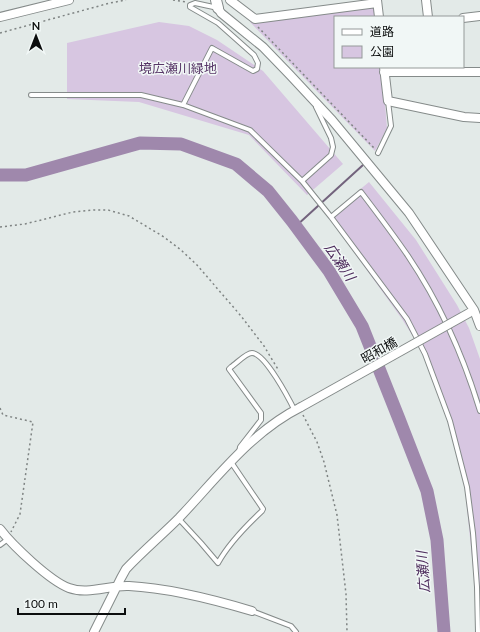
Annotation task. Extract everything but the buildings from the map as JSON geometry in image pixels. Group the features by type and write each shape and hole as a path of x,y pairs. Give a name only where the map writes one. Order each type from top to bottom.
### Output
{"street":[{"path":"0,17 69,0"},
{"path":"230,0 255,19 377,2 379,16"},
{"path":"426,0 428,16"},
{"path":"217,4 222,13 263,47 332,120 409,213 474,310 480,326"},
{"path":"464,18 480,16"},
{"path":"480,72 384,69 388,101 464,117 480,118"},
{"name":"昭和橋","path":"94,632 126,569 178,518 239,453 273,423 299,410 474,310"},
{"path":"0,529 4,540 55,580 67,587 85,590 117,586 139,587 178,593 252,611"}],"lane":[{"path":"183,104 212,48 253,70 257,69 258,63 254,55 218,23 190,7 190,5 194,3 217,4"},
{"path":"31,96 140,96 183,104 250,130 302,181 408,319 425,354 450,421 467,487 473,533 477,588 478,632"},
{"path":"302,181 331,155 333,147 331,138 319,115 314,101"},
{"path":"378,153 391,126 388,101"},
{"path":"331,217 361,192 409,257 432,295 468,372 480,411"},
{"path":"239,453 240,447 261,420 262,416 229,369 249,354 258,354 299,410"},
{"path":"178,518 202,543 218,563 233,542 263,509 231,462"},
{"path":"0,545 4,540"},
{"path":"252,611 291,626 296,632"}],"path":[{"path":"0,33 126,0"},
{"path":"173,0 194,3"},
{"path":"253,22 378,153"},
{"path":"0,227 25,224 73,212 94,210 108,210 129,216 164,237 181,250 197,266 220,291 254,334 282,376"},
{"path":"0,408 3,415 33,422 20,514 4,540"},
{"path":"299,410 317,442 324,462 337,515 346,594 347,632"}],"green space":[{"path":"376,5 377,16 334,16 334,68 382,68 387,128 375,151 250,22"},
{"name":"境広瀬川緑地","path":"159,22 189,26 217,40 263,71 343,164 307,195 249,135 139,102 67,99 67,43"},
{"path":"369,182 416,240 457,305 469,328 480,359 480,632 475,632 475,588 465,488 448,420 424,354 402,319 328,216"}],"waterway":[{"name":"広瀬川","path":"0,175 26,175 140,143 181,144 236,164 268,191 329,271 362,326 427,491 437,540 444,632"},
{"path":"296,226 363,165"}]}
